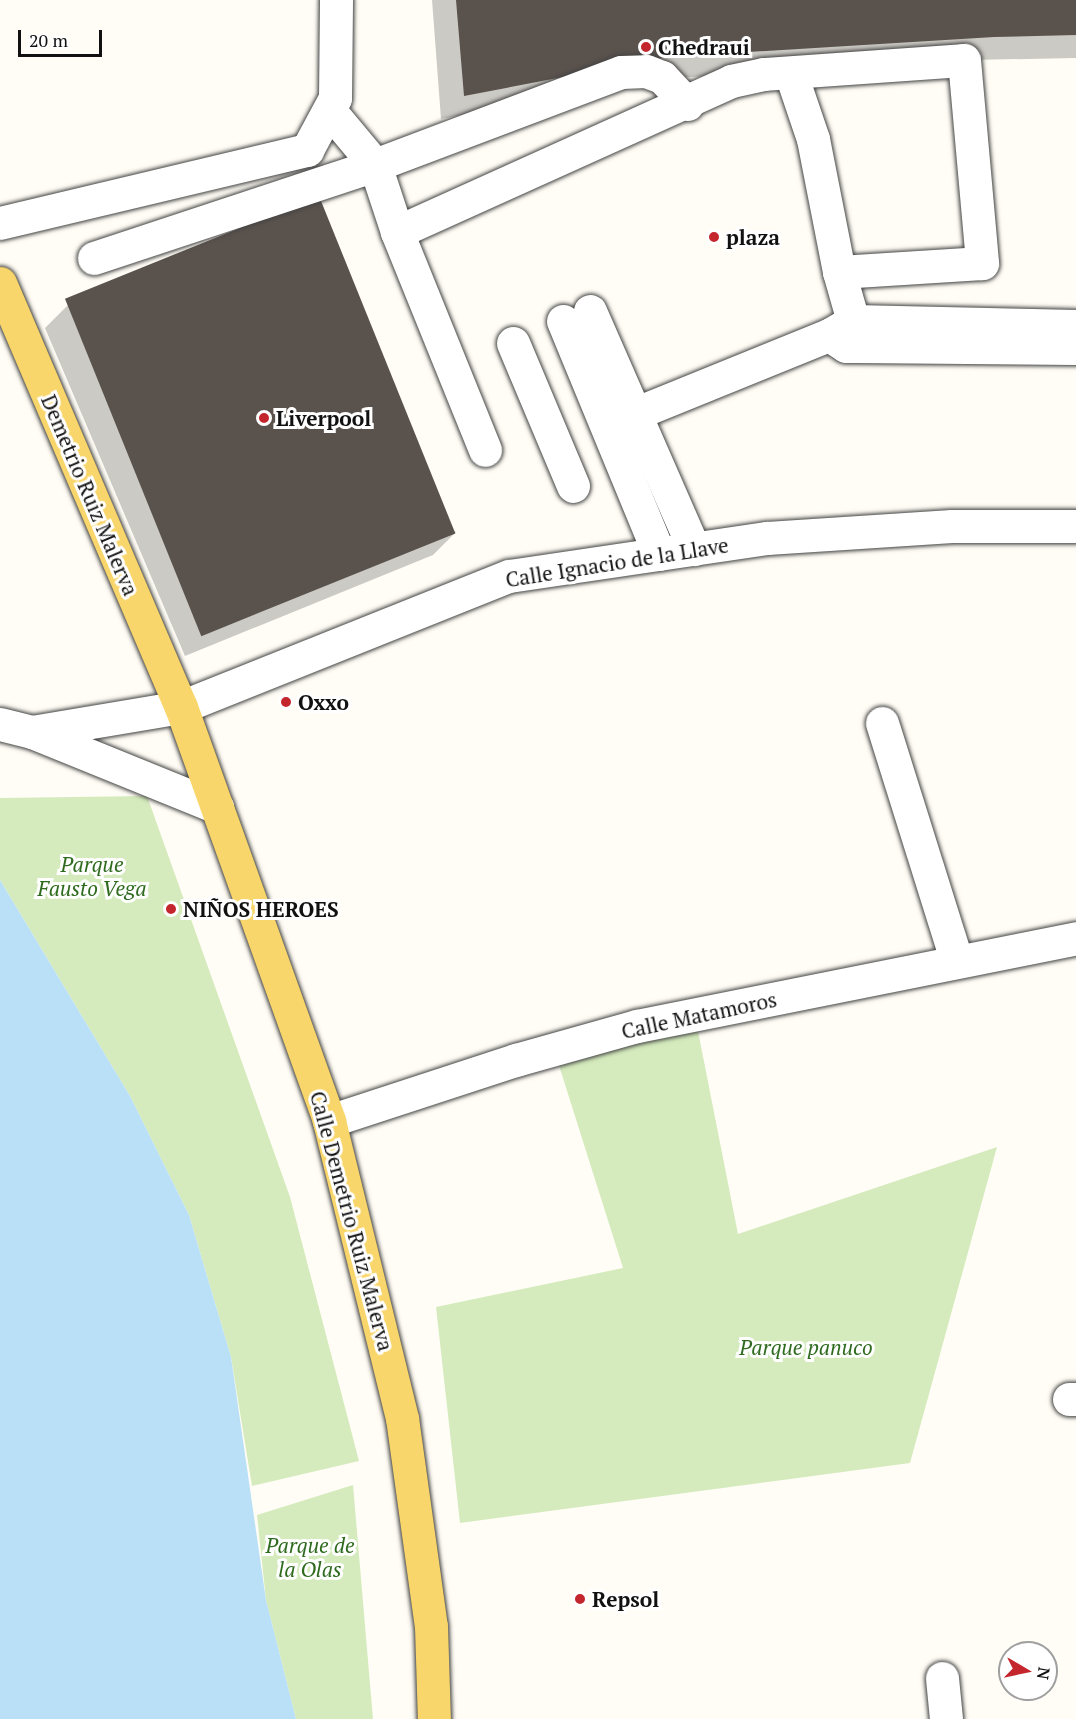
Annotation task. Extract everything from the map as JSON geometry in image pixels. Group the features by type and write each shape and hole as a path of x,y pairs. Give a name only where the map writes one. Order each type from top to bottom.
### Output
{"main road":[{"name":"Demetrio Ruiz Malerva","path":"0,283 181,707"},
{"name":"Calle Demetrio Ruiz Malerva","path":"181,707 329,1121 402,1418 431,1626 434,1719"}],"street":[{"path":"0,223 307,150 336,98 336,0"},
{"path":"397,232 687,104 732,81 764,74 791,74 964,60 982,263 839,272"},
{"path":"94,258 375,165 621,72 646,71 663,77 687,104"},
{"path":"791,74 813,139 839,272 841,328 846,345 1076,348"},
{"path":"330,111 375,165 397,232 485,450"},
{"path":"222,171 235,211"},
{"path":"659,554 576,316 634,414 694,549"},
{"path":"634,414 841,328 1076,326"},
{"path":"513,343 573,486"},
{"name":"Calle Ignacio de la Llave","path":"33,732 181,707 509,576 767,538 952,526 1076,526"},
{"path":"882,723 957,962"},
{"path":"0,724 33,732 217,807"},
{"name":"Calle Matamoros","path":"329,1121 516,1060 637,1026 1076,938"},
{"path":"942,1678 946,1719"}],"green space":[{"name":"Parque Fausto Vega","path":"147,796 290,1197 359,1461 252,1486 231,1357 189,1215 130,1096 0,880 0,798"},
{"name":"Parque panuco","path":"697,1026 738,1234 997,1147 910,1463 460,1523 436,1307 623,1268 556,1056"},
{"name":"Parque de la Olas","path":"353,1485 373,1719 296,1719 266,1600 257,1515"}],"water":[{"path":"0,880 130,1096 189,1215 231,1357 266,1600 296,1719 0,1719"}],"building":[{"name":"Chedraui","path":"456,0 1076,0 1076,35 994,37 667,57 464,96"},
{"name":"Liverpool","path":"319,196 455,533 201,636 65,299"}],"place":[{"name":"Chedraui","path":"646,47"},
{"name":"plaza","path":"714,237"},
{"name":"Liverpool","path":"264,418"},
{"name":"Oxxo","path":"286,702"},
{"name":"NIÑOS HEROES","path":"171,909"},
{"name":"Repsol","path":"580,1599"}]}
